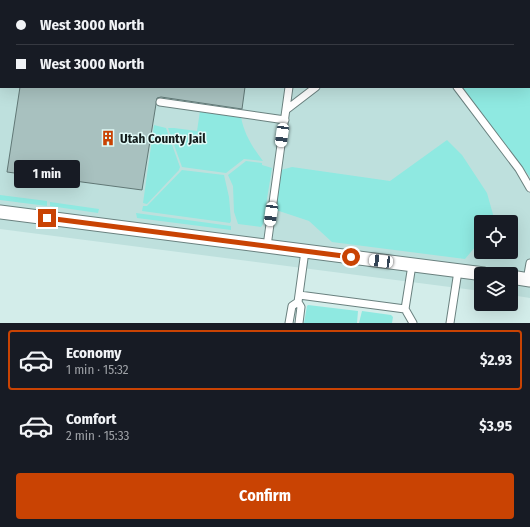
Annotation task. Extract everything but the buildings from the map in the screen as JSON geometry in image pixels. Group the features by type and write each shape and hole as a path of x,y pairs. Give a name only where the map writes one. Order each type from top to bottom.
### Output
{"street":[{"path":"0,212 474,273"},
{"path":"518,279 529,280"}],"lane":[{"path":"267,246 289,88"},
{"path":"286,110 315,88"},
{"path":"458,88 518,169 530,188"},
{"path":"160,102 284,120"},
{"path":"299,323 301,307 299,299 305,251"},
{"path":"529,280 530,263"},
{"path":"412,265 405,309 413,323"},
{"path":"450,323 458,271"},
{"path":"299,299 405,309"},
{"path":"289,323 292,306 299,299"}],"shaded area":[{"path":"0,88 530,88 530,298 518,296 518,267 474,267 474,290 0,229"},
{"path":"462,88 530,88 530,177"},
{"path":"200,111 241,117 249,140 263,161 244,159 226,173 182,167 168,128 197,131"},
{"path":"154,125 166,128 180,167 179,170 147,204 143,203"},
{"path":"447,140 462,155 487,193 493,215 474,215 474,248 465,259 332,242 309,221 276,210 281,170 292,167 390,181"},
{"path":"246,161 262,163 262,165 272,168 263,224 261,227 238,224 234,212 233,186 228,175"},
{"path":"182,170 224,175 229,197 230,223 142,211 143,206 147,206"},
{"path":"0,195 47,201 47,206 0,200"},
{"path":"50,202 99,209 98,213 50,206"},
{"path":"136,213 231,226 231,230 137,218"},
{"path":"308,305 358,311 357,323 304,323"},
{"path":"362,311 391,315 393,317 392,323 359,323"}],"place":[{"name":"Utah County Jail","path":"108,138"}],"route":[{"path":"47,218 351,257"}]}
